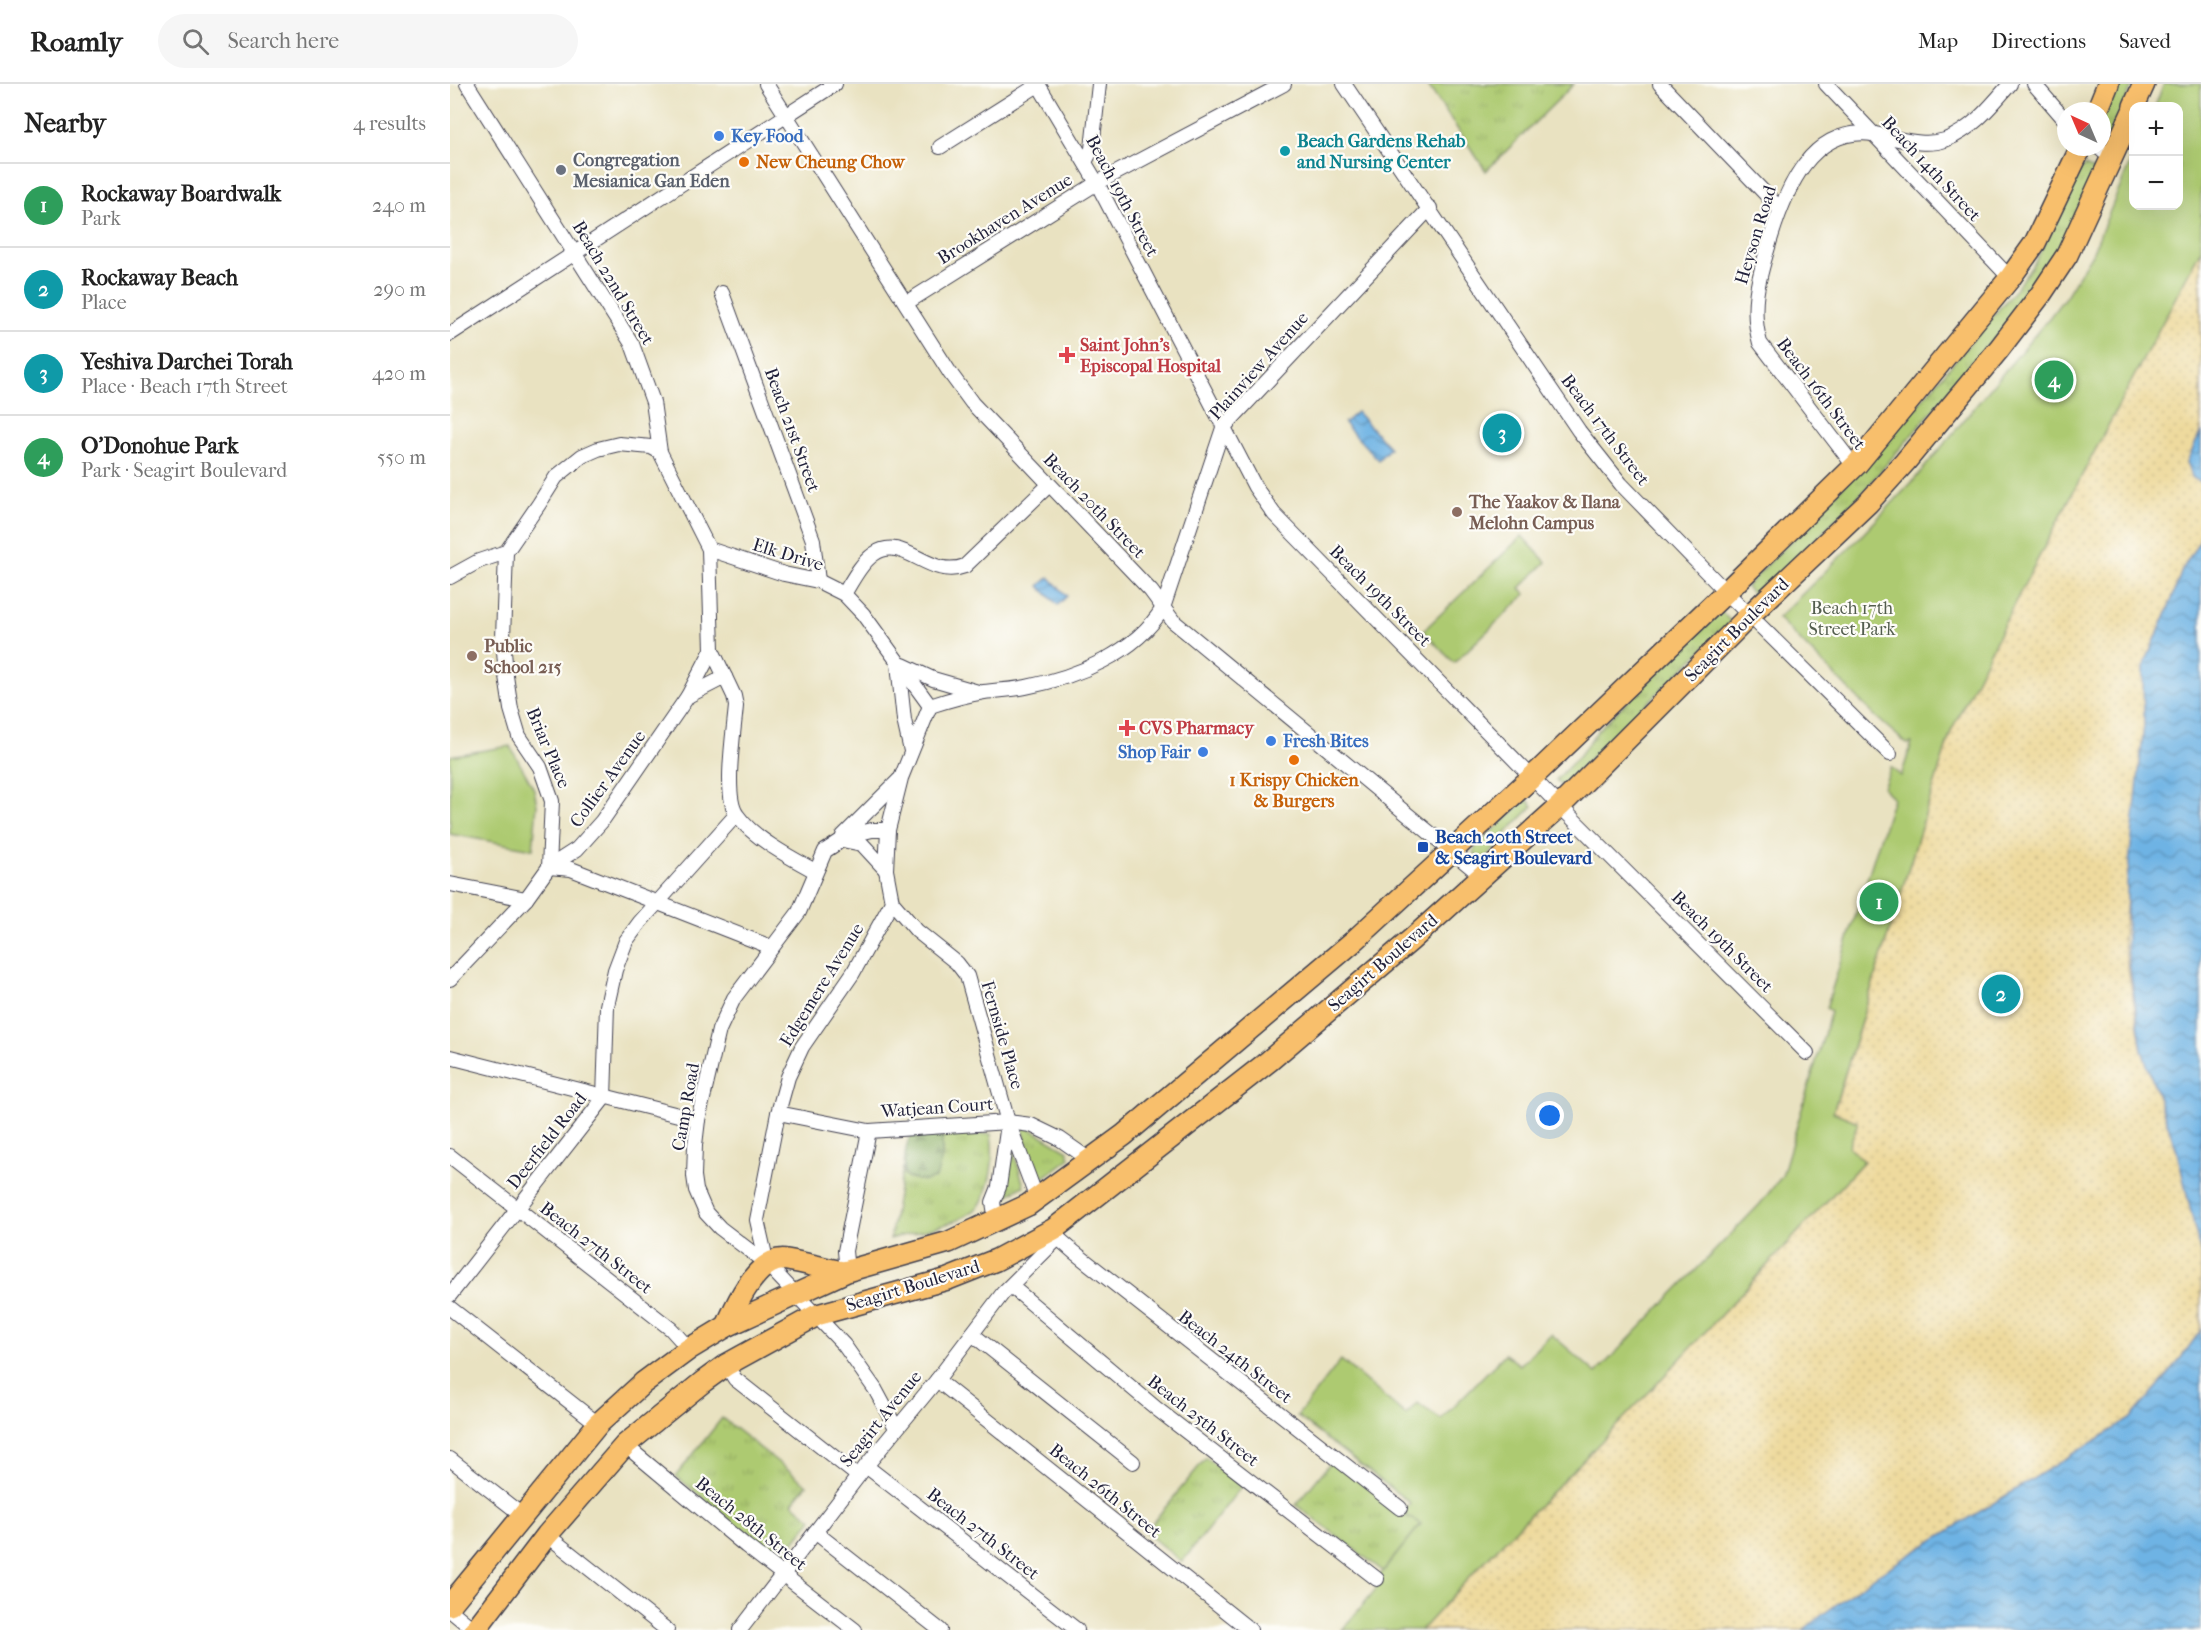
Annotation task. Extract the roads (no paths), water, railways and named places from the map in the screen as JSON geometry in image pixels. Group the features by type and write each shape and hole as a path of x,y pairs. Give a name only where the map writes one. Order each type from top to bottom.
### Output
{"main road":[{"path":"2101,102 2108,84"},
{"name":"Seagirt Boulevard","path":"2136,102 2144,84"},
{"name":"Seagirt Boulevard","path":"2111,144 2129,116"},
{"name":"Seagirt Boulevard","path":"450,1605 598,1424 643,1383 689,1349 727,1326 845,1271 949,1242 1028,1205 1124,1135 1346,948 1533,777 1854,466 2010,278 2034,243 2077,156"},
{"name":"Seagirt Boulevard","path":"474,1630 548,1535 625,1445 726,1365 817,1315 948,1279 1056,1234 1256,1072 1411,940 1560,806 1750,615 1868,503 1905,462 2042,294 2067,255 2104,156"},
{"path":"727,1326 742,1296 767,1264 785,1259 845,1271"}],"street":[{"name":"Beach 22nd Street","path":"467,84 632,344 653,402 660,452 709,549"},
{"name":"Beach 20th Street","path":"766,84 958,385 1049,486 1151,591 1173,621 1482,876"},
{"path":"450,334 835,84"},
{"path":"940,147 1038,84"},
{"name":"Beach 19th Street","path":"1038,84 1097,183 1223,428 1255,487 1274,514 1806,1053"},
{"path":"1085,162 1092,149 1099,84"},
{"name":"Brookhaven Avenue","path":"906,303 1097,183 1284,84"},
{"name":"Beach 17th Street","path":"1344,84 1579,431 1621,484 1726,592 1890,754"},
{"path":"1660,84 1780,208"},
{"name":"Beach 14th Street","path":"1826,84 2010,278"},
{"name":"Heyson Road","path":"1760,343 1754,323 1754,303 1762,265 1780,208 1800,169 1811,156 1825,145 1845,136 1872,134 1923,143 1943,140 1960,133 2010,84"},
{"path":"2034,84 2057,111"},
{"name":"Plainview Avenue","path":"930,706 952,699 1022,688 1061,679 1097,664 1131,643 1154,622 1163,608 1223,428 1430,208"},
{"name":"Beach 21st Street","path":"722,293 813,540 818,581"},
{"name":"Beach 16th Street","path":"1760,343 1854,466"},
{"path":"450,577 479,561 506,552 556,477 582,456 597,449 619,444 651,447 660,452"},
{"path":"892,902 886,870 888,830 901,778 930,706 863,614 844,594 867,561 875,553 886,549 897,548 939,569 955,570 965,566 1049,486"},
{"name":"Elk Drive","path":"709,549 784,574 818,581 844,594"},
{"name":"Collier Avenue","path":"688,696 725,677 712,650 709,549"},
{"name":"Briar Place","path":"506,552 503,638 506,676 511,709 519,736 540,767 552,801 549,867"},
{"name":"Collier Avenue","path":"450,979 526,899 549,867 577,849 602,821 688,696 712,650"},
{"path":"898,662 933,679 982,693"},
{"path":"898,662 904,720 911,751"},
{"path":"725,677 736,706 730,779 731,801 736,815 778,850 815,871"},
{"path":"840,840 901,778"},
{"name":"Deerfield Road","path":"450,1295 604,1098 607,1006 615,970 626,941 640,921 736,815"},
{"name":"Camp Road","path":"888,830 872,830 840,840 825,851 799,912 734,998 724,1016 698,1120 695,1144 696,1190 706,1213 720,1228 767,1264 844,1345 875,1389 897,1428"},
{"path":"840,840 862,844 886,870"},
{"path":"549,867 571,869 771,947"},
{"path":"450,884 526,899"},
{"name":"Edgemere Avenue","path":"767,1264 757,1220 778,1113 788,1077 802,1047 854,973 892,902"},
{"name":"Fernside Place","path":"892,902 917,931 957,963 967,976 1008,1122 1037,1199"},
{"path":"450,1058 698,1120"},
{"name":"Watjean Court","path":"778,1113 869,1131 1008,1122 1031,1125 1060,1139 1089,1160"},
{"name":"Fernside Place","path":"996,1221 993,1202 999,1187 1008,1122"},
{"path":"845,1271 845,1251 869,1131"},
{"name":"Beach 27th Street","path":"450,1156 671,1329 689,1349"},
{"path":"720,1228 731,1233 742,1233 757,1220"},
{"name":"Seagirt Avenue","path":"740,1630 1003,1293 1056,1234"},
{"name":"Beach 24th Street","path":"1056,1234 1163,1323 1400,1508"},
{"name":"Beach 25th Street","path":"1011,1286 1157,1409 1377,1579"},
{"path":"450,1308 598,1424"},
{"path":"972,1334 1133,1462"},
{"name":"Beach 27th Street","path":"726,1365 735,1379 1077,1630"},
{"name":"Beach 26th Street","path":"937,1380 1250,1630"},
{"name":"Beach 28th Street","path":"625,1445 855,1630"},
{"path":"450,1459 522,1515"},
{"name":"Beach 28th Street","path":"815,1532 940,1630"},
{"path":"548,1535 668,1630"},
{"path":"450,1610 474,1630"}],"water":[{"path":"1357,412 1390,448 1378,460 1344,423"},
{"path":"2201,431 2201,483 2192,477 2187,462"},
{"path":"2201,538 2201,1256 2177,1151 2142,1050 2127,946 2127,882 2144,725 2143,668 2182,570"},
{"path":"1049,577 1067,596 1058,605 1039,586"},
{"path":"2201,1330 2201,1630 1802,1630 1872,1578 2130,1419 2173,1369"}],"place":[{"name":"Key Food","path":"719,136"},
{"name":"Beach Gardens Rehab and Nursing Center","path":"1285,151"},
{"name":"New Cheung Chow","path":"744,162"},
{"name":"Congregation Mesianica Gan Eden","path":"561,170"},
{"name":"Saint John's Episcopal Hospital","path":"1067,355"},
{"name":"O'Donohue Park","path":"2054,380"},
{"name":"Yeshiva Darchei Torah","path":"1502,433"},
{"name":"The Yaakov & Ilana Melohn Campus","path":"1457,512"},
{"name":"Public School 215","path":"472,656"},
{"name":"CVS Pharmacy","path":"1127,728"},
{"name":"Fresh Bites","path":"1271,741"},
{"name":"Shop Fair","path":"1203,752"},
{"name":"1 Krispy Chicken & Burgers","path":"1294,760"},
{"name":"Beach 20th Street & Seagirt Boulevard","path":"1423,847"},
{"name":"Rockaway Boardwalk","path":"1879,902"},
{"name":"Rockaway Beach","path":"2001,994"}],"park label":[{"name":"Beach 17th Street Park","path":"1852,618"}]}
